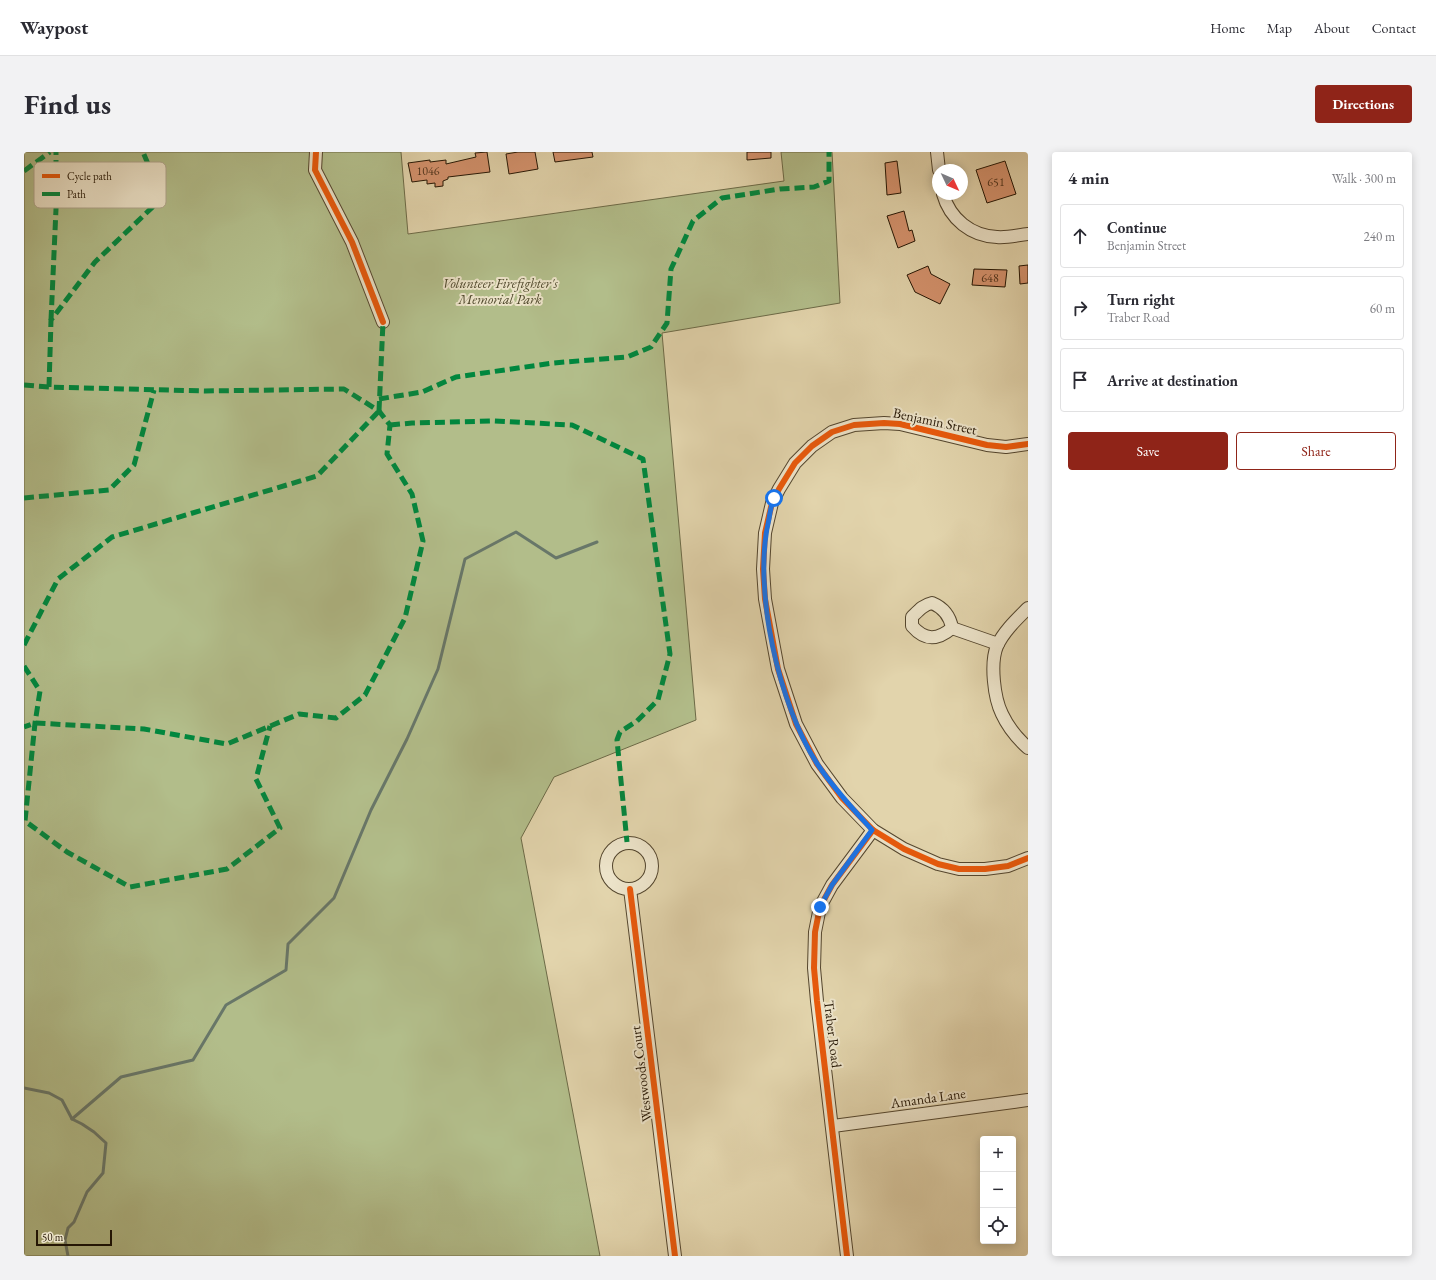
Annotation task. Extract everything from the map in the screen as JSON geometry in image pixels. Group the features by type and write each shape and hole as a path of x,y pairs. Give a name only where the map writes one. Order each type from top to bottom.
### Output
{"street":[{"path":"316,152 315,170 352,242 384,322"},
{"path":"937,152 938,164"},
{"path":"945,200 948,207 957,220 975,232 997,237 1028,234"},
{"name":"Benjamin Street","path":"1028,444 1006,447 900,424 884,423 854,425 832,432 812,446 795,463 772,503 765,533 763,569 765,598 778,669 796,724 817,764 842,798 872,830 890,842 925,859 960,869 985,869 1008,866 1028,858"},
{"path":"1028,608 1004,634 998,644 995,652 993,667 996,694 1002,714 1016,736 1028,748"},
{"path":"952,628 998,644"},
{"name":"Traber Road","path":"847,1256 816,1001 814,968 815,932 820,907 832,885 872,830"},
{"name":"Westwoods Court","path":"630,889 675,1256"},
{"name":"Amanda Lane","path":"832,1126 1028,1100"}],"green space":[{"name":"Volunteer Firefighter's Memorial Park","path":"24,152 401,152 408,234 784,181 781,152 832,152 840,303 662,333 696,720 554,777 521,838 600,1256 24,1256"}],"building":[{"path":"487,152 490,172 448,177 448,179 443,181 443,186 435,187 435,183 427,184 427,180 412,182 408,163 430,160 430,162 446,160 446,164 476,157 475,153"},
{"path":"535,152 538,169 509,174 506,154"},
{"path":"553,152 592,152 593,157 555,162"},
{"path":"747,152 771,152 771,158 747,160"},
{"path":"897,161 901,193 887,195 885,163"},
{"path":"1005,161 1016,194 987,203 976,170"},
{"path":"904,211 909,231 912,230 915,241 898,248 887,216"},
{"path":"1028,265 1028,283 1020,284 1019,266"},
{"path":"928,266 931,274 950,284 940,304 915,292 907,275"},
{"path":"974,269 1007,270 1005,287 972,285"}],"waterway":[{"path":"72,1119 121,1077 193,1060 226,1005 286,970 288,944 334,898 371,810 407,739 438,669 465,559 516,532 556,558 597,542"},
{"path":"24,1088 49,1093 62,1100 72,1119 94,1132 106,1143 103,1173 87,1192 74,1222 68,1228 65,1240 68,1256"}],"marked path":[{"path":"36,162 50,152"},
{"path":"56,152 56,162"},
{"path":"143,152 147,162"},
{"path":"379,399 422,392 456,377 553,363 627,357 651,347 667,323 671,269 693,221 722,198 780,189 814,187 829,181 829,152"},
{"path":"24,171 34,164"},
{"path":"51,320 56,208"},
{"path":"49,387 51,320 95,262 152,208"},
{"path":"379,411 383,322"},
{"path":"24,385 205,391 344,389 379,411 390,425 387,454 412,494 423,541 405,618 365,695 336,718 299,714 227,744 144,729 35,723 24,727"},
{"path":"24,498 109,490 134,465 154,390"},
{"path":"24,645 58,579 112,537 317,476 379,411"},
{"path":"390,425 493,421 572,425 643,459 670,654 658,700 637,721 620,732 617,740 627,842"},
{"path":"24,666 40,691 35,723 25,821 67,852 130,887 227,869 280,828 256,779 270,726"}],"cycle path":[{"path":"316,152 315,170 352,242 383,322"},
{"path":"1028,444 1006,447 987,445 900,424 884,423 854,425 832,432 812,446 795,463 779,489 772,503 765,533 763,569 765,599 778,669 796,724 817,764 842,798 873,830 904,849 938,864 959,869 985,869 1008,866 1028,858"},
{"path":"847,1256 817,1001 814,968 815,932 820,907 832,885 873,830"},
{"path":"630,889 675,1256"}],"route":[{"path":"774,498 765,533 763,569 765,598 778,669 796,724 817,764 842,798 872,830 832,885 820,907"}]}
